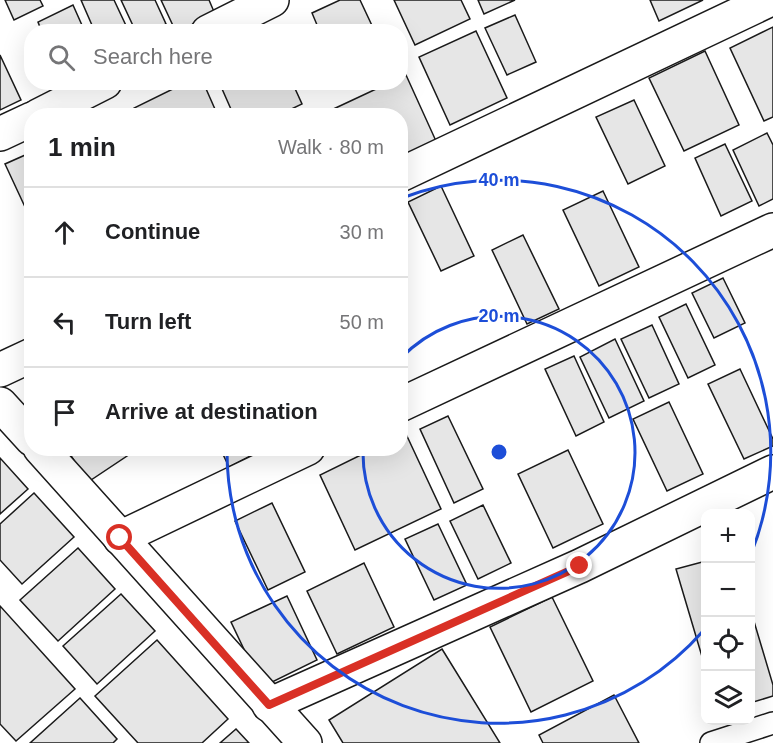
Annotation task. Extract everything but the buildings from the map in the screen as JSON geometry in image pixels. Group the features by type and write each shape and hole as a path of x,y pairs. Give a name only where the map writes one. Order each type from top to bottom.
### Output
{"street":[{"path":"224,24 272,0"},
{"path":"408,171 769,0"},
{"path":"54,108 89,90"},
{"path":"0,135 24,123"},
{"path":"408,401 773,230"},
{"path":"0,370 24,359"},
{"path":"0,404 24,430"},
{"path":"47,456 305,743"},
{"path":"120,538 291,456"},
{"path":"269,705 580,566 773,472"}],"lane":[{"path":"711,743 773,723"}],"route":[{"path":"120,538 269,705 580,566"}]}
